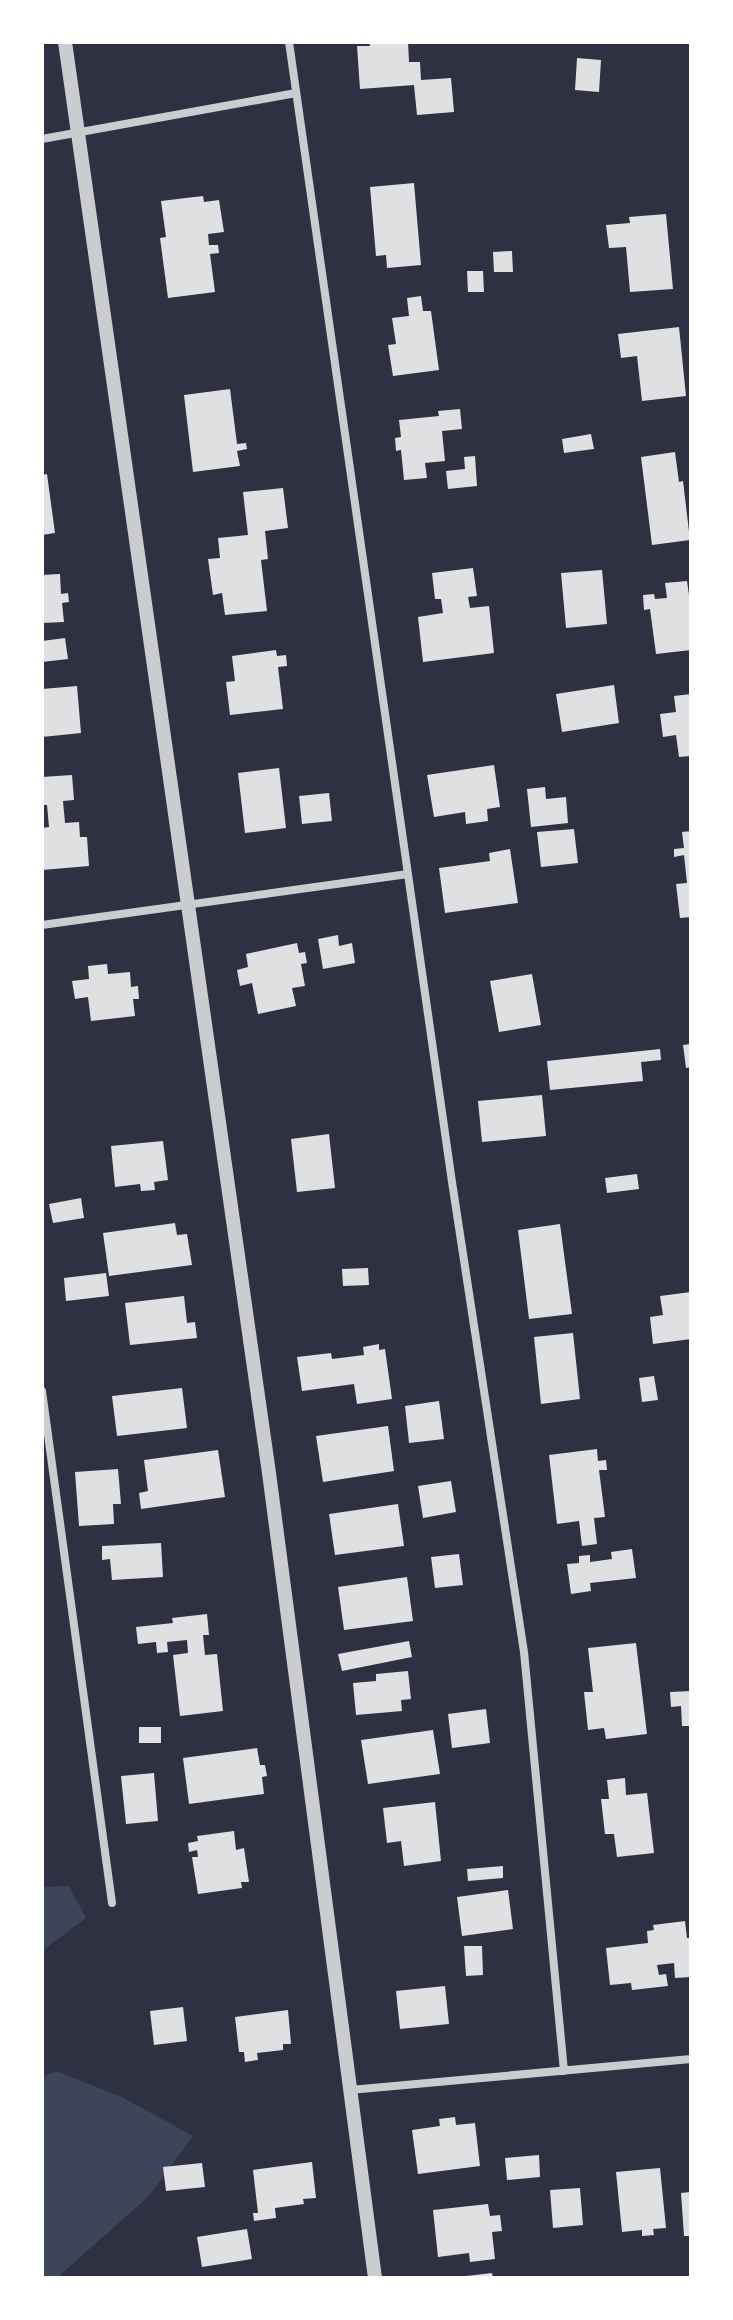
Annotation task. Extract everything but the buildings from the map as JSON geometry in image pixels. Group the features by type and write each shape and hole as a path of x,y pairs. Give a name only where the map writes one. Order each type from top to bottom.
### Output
{"street":[{"path":"65,42 269,1473 375,2278"},
{"path":"289,42 408,874 524,1652 564,2071"},
{"path":"42,139 296,93"},
{"path":"42,925 408,874"},
{"path":"42,1391 112,1903"},
{"path":"350,2090 691,2059"}],"shaded area":[{"path":"69,1886 86,1918 42,1951 42,1887"},
{"path":"56,2071 122,2097 193,2136 148,2197 60,2278 42,2278 42,2077"}]}
